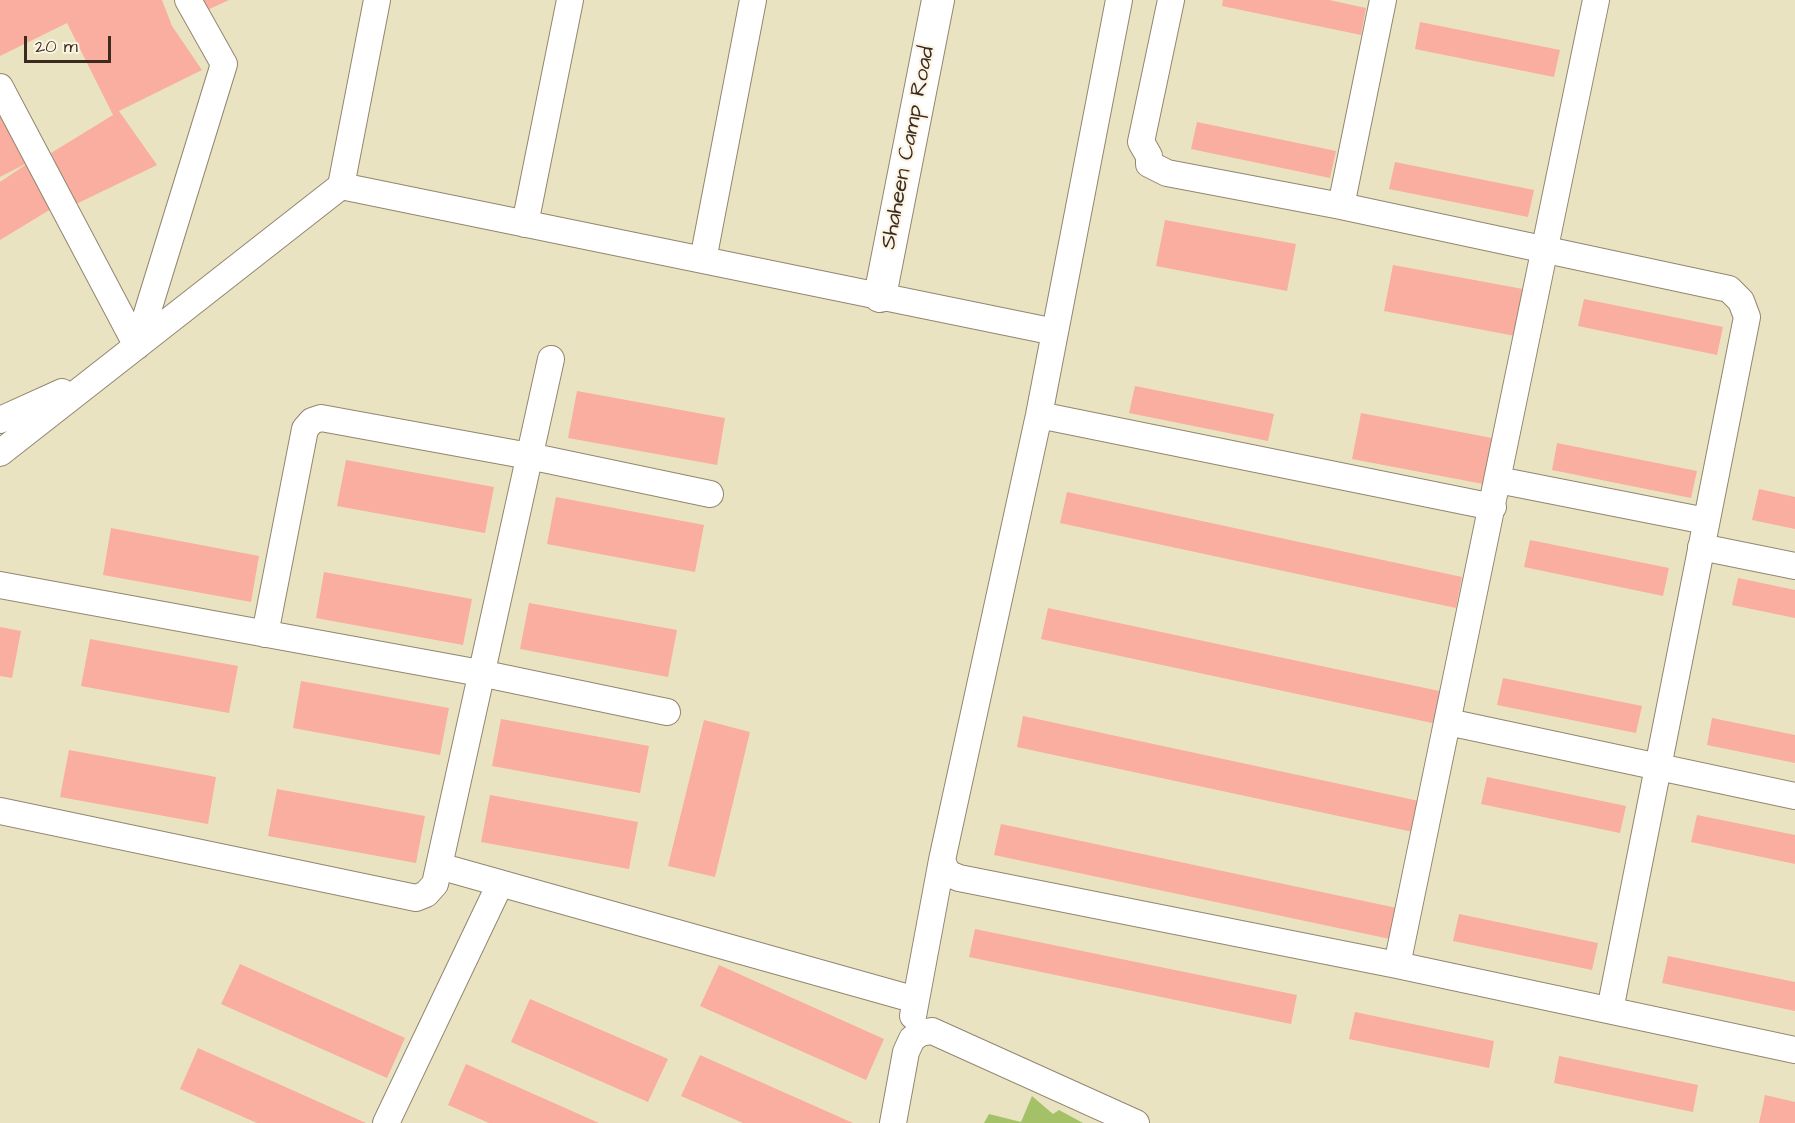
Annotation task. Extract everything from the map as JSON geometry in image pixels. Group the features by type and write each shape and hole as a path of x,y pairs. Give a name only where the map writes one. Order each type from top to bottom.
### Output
{"street":[{"path":"137,346 224,64 189,0"},
{"path":"0,453 341,186 377,0"},
{"path":"525,224 570,0"},
{"path":"703,260 753,0"},
{"name":"Shaheen Camp Road","path":"880,296 938,0"},
{"path":"893,1123 942,860 1039,415 1119,0"},
{"path":"1171,0 1141,141 1149,156 1149,164 1167,173 1341,206 1729,289 1741,301 1747,317 1610,1010"},
{"path":"1341,206 1383,0"},
{"path":"1397,965 1596,0"},
{"path":"0,87 137,346"},
{"path":"341,186 1055,332"},
{"path":"0,812 416,898 426,894 435,884 551,359"},
{"path":"0,420 103,373"},
{"path":"1039,415 1493,507"},
{"path":"265,634 304,429 312,421 321,417 529,456 710,494"},
{"path":"1498,480 1706,521"},
{"path":"1701,547 1795,566"},
{"path":"0,585 480,673 667,712"},
{"path":"1448,722 1795,796"},
{"path":"942,860 947,873 959,878 1397,965 1795,1050"},
{"path":"439,866 916,1000"},
{"path":"386,1123 500,884"},
{"path":"906,1052 912,1039 920,1033 932,1031 1136,1123"}],"green space":[{"path":"1032,1096 1053,1114 1059,1110 1083,1123 984,1123 989,1114 1021,1122"}],"building":[{"path":"0,0 162,0 172,26 202,70 119,111 157,165 74,205 51,153 113,115 67,23 0,56"},
{"path":"198,0 229,0 203,12"},
{"path":"1223,0 1329,0 1366,8 1361,35 1222,6"},
{"path":"1420,22 1560,50 1554,77 1415,49"},
{"path":"0,112 31,161 0,177"},
{"path":"1197,122 1336,151 1330,178 1191,149"},
{"path":"31,161 56,206 0,240 0,182"},
{"path":"1395,162 1534,190 1528,217 1389,189"},
{"path":"1165,220 1296,244 1287,291 1156,266"},
{"path":"1393,265 1523,289 1515,336 1384,311"},
{"path":"1584,299 1723,327 1717,355 1578,326"},
{"path":"1135,386 1274,414 1268,441 1129,413"},
{"path":"577,391 725,418 717,465 568,438"},
{"path":"1361,413 1492,438 1483,484 1352,459"},
{"path":"1557,443 1697,471 1691,498 1552,470"},
{"path":"346,460 494,487 485,533 337,506"},
{"path":"1759,489 1795,497 1795,529 1752,520"},
{"path":"1067,492 1462,577 1456,608 1060,523"},
{"path":"556,497 704,525 695,572 547,544"},
{"path":"111,528 259,556 251,602 103,575"},
{"path":"1530,540 1669,568 1663,596 1524,567"},
{"path":"324,572 472,599 463,645 316,618"},
{"path":"1738,578 1795,590 1795,618 1732,605"},
{"path":"529,603 677,630 668,677 520,649"},
{"path":"1048,608 1444,692 1437,724 1041,639"},
{"path":"0,627 21,631 12,678 0,676"},
{"path":"90,639 238,666 229,713 81,686"},
{"path":"1503,678 1642,706 1636,733 1497,705"},
{"path":"301,681 449,708 440,755 293,728"},
{"path":"1023,716 1419,801 1413,832 1017,747"},
{"path":"1712,718 1795,735 1795,763 1707,745"},
{"path":"501,719 649,746 640,793 492,766"},
{"path":"704,720 750,732 715,877 668,866"},
{"path":"69,750 216,777 208,824 60,797"},
{"path":"1487,777 1626,806 1620,833 1481,804"},
{"path":"277,789 425,816 416,863 268,836"},
{"path":"490,795 638,822 629,869 481,842"},
{"path":"1697,815 1795,835 1795,864 1691,842"},
{"path":"1001,824 1397,908 1390,939 994,855"},
{"path":"1459,914 1598,943 1592,970 1453,941"},
{"path":"975,929 1297,995 1291,1024 969,957"},
{"path":"1668,956 1795,982 1795,1011 1662,983"},
{"path":"240,964 405,1038 387,1078 221,1004"},
{"path":"719,965 884,1039 866,1080 700,1006"},
{"path":"530,999 668,1059 648,1102 511,1042"},
{"path":"1355,1012 1494,1041 1489,1068 1349,1039"},
{"path":"198,1048 366,1123 257,1123 180,1089"},
{"path":"700,1055 853,1123 743,1123 681,1096"},
{"path":"1559,1056 1698,1085 1693,1112 1554,1083"},
{"path":"466,1064 599,1123 489,1123 448,1105"},
{"path":"1765,1095 1795,1102 1795,1123 1759,1123"}]}
